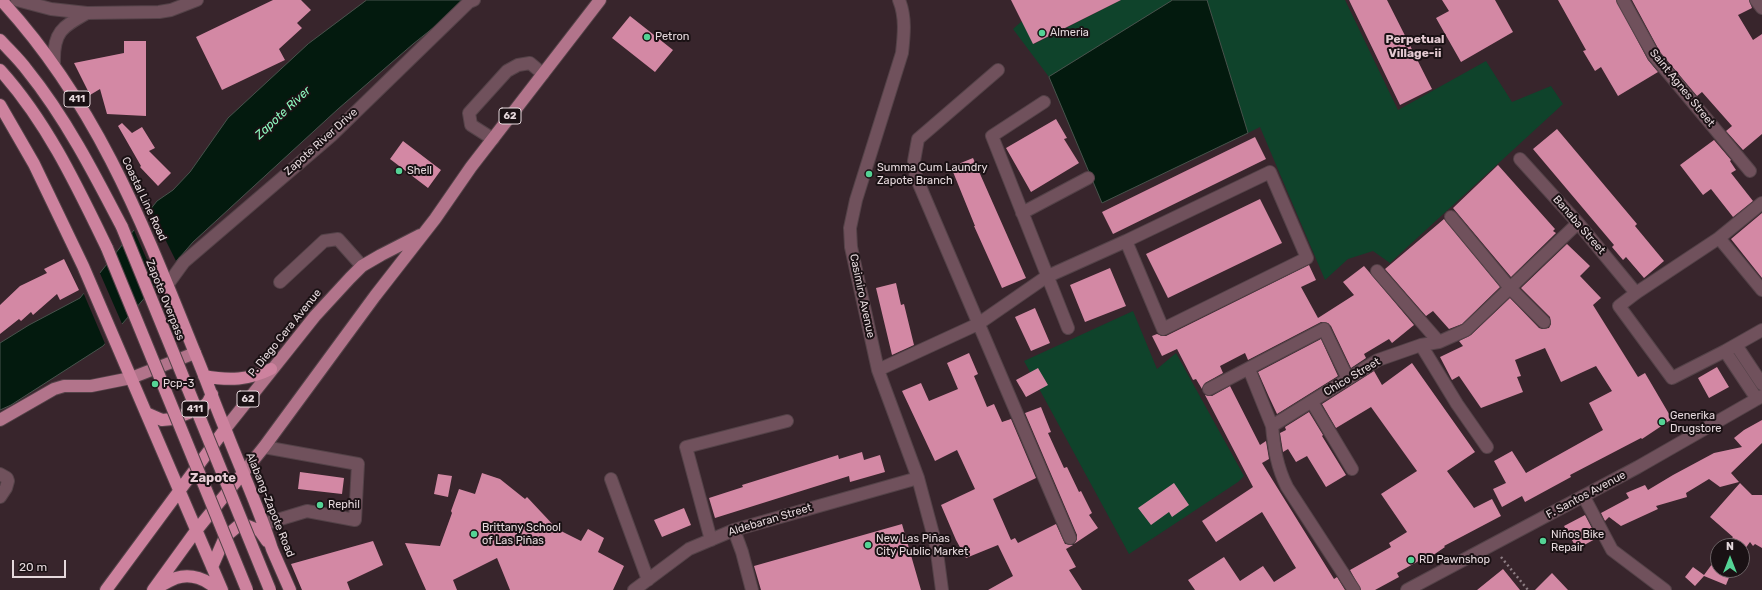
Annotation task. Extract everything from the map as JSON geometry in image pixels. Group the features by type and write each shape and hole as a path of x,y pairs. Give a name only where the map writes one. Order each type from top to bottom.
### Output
{"highway":[{"name":"Coastal Line Road","path":"1,0 26,26 54,64 94,126 136,210 167,281 225,429"},
{"name":"Zapote Overpass","path":"0,40 26,69 53,106 102,187 122,227 270,590"},
{"name":"411","path":"0,70 38,117 63,161 108,248 247,590"},
{"path":"0,105 34,164 83,266 222,590"},
{"path":"204,376 230,380 242,379 271,369"},
{"path":"146,414 162,420 173,419 202,408 208,402 212,394"},
{"name":"Alabang-Zapote Road","path":"225,429 290,590"},
{"name":"P. Diego Cera Avenue","path":"106,590 225,429"},
{"name":"P. Diego Cera Avenue","path":"153,590 196,532 243,473"},
{"path":"212,567 225,537 238,526 248,526 260,531 272,548"},
{"path":"153,590 176,578 189,576 206,581 218,590"}],"main road":[{"name":"P. Diego Cera Avenue","path":"243,473 435,219 471,167 600,0"},
{"name":"P. Diego Cera Avenue","path":"225,429 271,369 335,292 362,266 380,255 423,234"},
{"path":"0,420 54,389 64,386 92,386 131,378 195,353"}],"street":[{"path":"17,0 51,9 87,12 159,12 171,10 197,0"},
{"name":"Zapote River Drive","path":"167,281 184,262 330,136 469,2 474,0"},
{"name":"Casimiro Avenue","path":"899,0 902,7 905,30 902,53 856,200 850,228 851,247 878,370 918,478 936,545 942,590"},
{"name":"Saint Agnes Street","path":"1623,0 1654,56 1750,171"},
{"path":"1756,0 1762,8"},
{"path":"54,64 53,48 58,34 68,24 87,12"},
{"path":"493,139 471,125 469,113 507,71 518,65 530,63 543,74"},
{"path":"998,70 918,139 914,161 916,177 1070,538"},
{"path":"1044,102 992,136 1046,277 1068,328"},
{"name":"Banaba Street","path":"1520,159 1578,223 1636,293"},
{"path":"878,370 978,324 1046,277 1126,242 1270,172 1307,258 1163,328 1126,242"},
{"path":"1022,213 1088,178"},
{"path":"1762,203 1719,238 1619,306 1672,378 1762,330"},
{"path":"1451,217 1510,288 1544,322"},
{"name":"Chico Street","path":"1272,426 1378,360 1421,345 1439,342 1466,330 1578,223"},
{"path":"1719,238 1762,290"},
{"path":"280,282 324,241 338,239 362,266"},
{"path":"1377,271 1439,342"},
{"path":"1209,389 1324,329 1348,379"},
{"path":"1421,345 1457,404 1487,447"},
{"path":"1736,345 1762,384"},
{"path":"1725,351 1759,397"},
{"path":"1249,369 1272,426 1274,449 1282,477 1354,590"},
{"name":"F. Santos Avenue","path":"1407,590 1426,586 1492,546 1584,497 1759,397"},
{"path":"1312,402 1352,469"},
{"path":"711,540 686,447 787,421"},
{"path":"264,447 358,464 355,520 307,511 264,524"},
{"path":"0,474 8,480 6,488 0,496"},
{"name":"Aldebaran Street","path":"634,590 689,549 734,530 918,478"},
{"path":"611,479 648,580"},
{"path":"1584,497 1612,550 1665,590"},
{"path":"734,530 742,552 752,590"}],"path":[{"path":"1492,546 1528,590"}],"green space":[{"path":"1121,0 1173,0 1049,77 1013,29 1022,21 1034,44"},
{"path":"1207,0 1345,0 1398,110 1486,61 1512,102 1551,86 1563,104 1390,263 1373,251 1348,259 1325,280 1260,127 1248,133"},
{"path":"1133,311 1157,369 1176,353 1244,476 1238,482 1129,554 1024,361"}],"water":[{"name":"Zapote River","path":"367,0 468,0 413,44 338,109 193,242 103,346 11,405 0,410 0,343 29,325 80,298 157,201 173,190 190,172 228,118 308,44"},
{"path":"1173,0 1207,0 1248,133 1102,203 1049,77"}],"pier":[{"path":"149,207 177,263 158,285 133,228"},
{"path":"99,271 123,326 106,346 83,292"}],"building":[{"path":"273,0 301,0 311,10 297,23 302,28 279,49 285,60 222,90 196,37"},
{"name":"Almeria","path":"1011,0 1121,0 1033,44"},
{"path":"1349,0 1387,0 1432,89 1400,105"},
{"path":"1442,0 1495,0 1513,32 1461,62 1436,18 1449,11"},
{"path":"1558,0 1616,0 1648,60 1658,72 1618,96 1601,67 1595,71 1583,51 1586,50"},
{"path":"1632,0 1749,0 1752,8 1738,15 1753,40 1762,34 1762,134 1743,150 1726,131 1732,126 1702,92 1697,96 1660,52"},
{"path":"630,16 673,50 655,72 612,38"},
{"path":"124,41 146,41 146,116 107,114 100,89 90,95 74,63 124,53"},
{"path":"1056,119 1067,138 1064,139 1079,163 1031,192 1006,148"},
{"path":"122,123 132,133 142,127 155,148 149,151 171,173 158,186 140,167 141,166 118,126"},
{"path":"1557,129 1637,224 1635,226 1664,261 1644,278 1626,257 1623,260 1612,247 1614,245 1533,149"},
{"path":"1255,137 1266,159 1113,234 1102,212"},
{"path":"1714,140 1731,160 1730,161 1736,170 1731,173 1753,201 1733,217 1711,189 1703,195 1680,165"},
{"path":"403,141 441,170 428,188 390,159"},
{"path":"973,158 1026,278 1002,288 974,226 951,167"},
{"path":"1498,165 1555,229 1553,231 1556,233 1511,277 1453,208"},
{"path":"1260,199 1282,243 1168,298 1146,254"},
{"path":"1762,213 1762,278 1731,239"},
{"path":"1444,219 1500,287 1462,324 1449,329 1433,311 1426,316 1385,269"},
{"path":"1567,244 1590,266 1580,276 1601,298 1593,305 1638,377 1645,373 1672,419 1642,439 1641,438 1570,475 1571,477 1525,502 1522,496 1502,507 1493,489 1506,483 1494,461 1512,451 1526,473 1603,430 1589,403 1612,391 1596,366 1561,382 1545,348 1515,360 1521,376 1517,377 1523,392 1481,408 1459,376 1452,380 1440,357 1463,346 1459,341 1471,335 1510,298 1539,328 1549,328 1551,324 1550,317 1521,288"},
{"path":"64,259 79,290 60,300 57,294 33,315 31,312 21,321 19,319 0,334 0,305 20,286 47,273 44,269"},
{"path":"1309,265 1316,280 1301,287 1318,318 1354,295 1343,282 1364,266 1414,325 1392,343 1389,339 1364,354 1366,358 1351,368 1331,326 1328,323 1321,322 1248,360 1245,353 1220,366 1223,373 1205,383 1202,389 1196,379 1193,380 1177,349 1162,356 1152,336 1157,334 1166,336"},
{"path":"1110,268 1126,306 1085,322 1070,285"},
{"path":"896,283 901,305 904,304 914,345 892,355 876,288"},
{"path":"1035,308 1050,343 1031,351 1015,317"},
{"path":"1321,339 1338,376 1277,414 1258,372"},
{"path":"969,353 978,374 974,376 987,407 994,404 1002,422 1011,419 1036,478 993,499 1011,540 1015,538 1018,543 1056,524 1065,544 1073,545 1066,549 1076,567 1069,570 1082,590 988,590 1013,576 998,545 966,558 956,540 941,505 975,489 957,450 935,461 902,391 921,383 929,401 958,389 947,363"},
{"path":"1412,363 1475,452 1447,471 1474,508 1492,499 1501,516 1444,546 1445,547 1426,560 1424,558 1397,573 1399,577 1375,590 1361,590 1350,570 1391,547 1389,543 1407,532 1381,494 1417,471 1371,407 1336,428 1322,404 1374,371 1382,385"},
{"path":"1717,367 1729,387 1709,398 1698,378"},
{"path":"1038,368 1048,385 1026,397 1016,380"},
{"path":"1230,386 1260,445 1266,441 1269,459 1262,463 1334,579 1337,577 1345,590 1195,590 1188,580 1224,557 1240,581 1263,566 1274,582 1296,568 1262,512 1216,542 1202,521 1253,487 1205,395 1212,396"},
{"path":"1041,407 1051,432 1048,433 1064,468 1067,467 1079,492 1081,491 1092,513 1089,515 1098,528 1074,544 1077,539 1077,535 1025,413"},
{"path":"1309,412 1346,475 1326,487 1307,456 1296,462 1288,449 1283,452 1280,433 1286,430 1285,427"},
{"path":"1762,420 1762,443 1731,473 1739,482 1720,487 1709,479 1686,493 1687,497 1656,506 1658,509 1621,526 1609,517 1605,521 1601,513 1629,498 1626,493 1645,485 1648,490 1714,453 1742,447 1734,438 1744,430"},
{"path":"862,452 864,460 880,455 885,472 850,482 849,476 715,518 709,498 743,487 742,485 838,455 839,459"},
{"path":"300,472 344,478 342,494 298,489"},
{"path":"482,473 500,479 525,499 527,497 557,529 581,541 588,529 604,538 598,552 624,566 613,590 510,590 497,558 453,580 457,590 426,590 405,543 440,546 459,489 475,494"},
{"path":"438,474 452,476 448,497 434,494"},
{"path":"1174,483 1189,505 1172,517 1169,512 1151,525 1138,508"},
{"path":"1740,483 1752,495 1762,495 1762,548 1755,544 1753,546 1750,542 1750,538 1732,538 1733,537 1710,517"},
{"path":"684,508 691,525 662,537 654,520"},
{"path":"1585,515 1597,538 1577,549 1564,526"},
{"name":"New Las Piñas City Public Market","path":"902,524 921,590 761,590 754,566"},
{"path":"373,541 383,565 347,582 350,590 302,590 291,564"},
{"path":"1693,567 1704,575 1710,567 1710,578 1729,578 1726,585 1704,576 1695,586 1685,577"},
{"path":"1503,569 1520,590 1477,590"},
{"path":"1552,573 1568,590 1535,590"}],"place":[{"name":"Almeria","path":"1042,33"},
{"name":"Petron","path":"647,37"},
{"name":"Shell","path":"399,171"},
{"name":"Summa Cum Laundry Zapote Branch","path":"869,174"},
{"name":"Pcp-3","path":"155,384"},
{"name":"Generika Drugstore","path":"1662,422"},
{"name":"Rephil","path":"320,505"},
{"name":"Brittany School of Las Piñas","path":"474,534"},
{"name":"Niños Bike Repair","path":"1543,541"},
{"name":"New Las Piñas City Public Market","path":"868,545"},
{"name":"RD Pawnshop","path":"1411,560"}],"district":[{"name":"Perpetual Village-ii","path":"1415,47"},
{"name":"Zapote","path":"213,478"}]}
